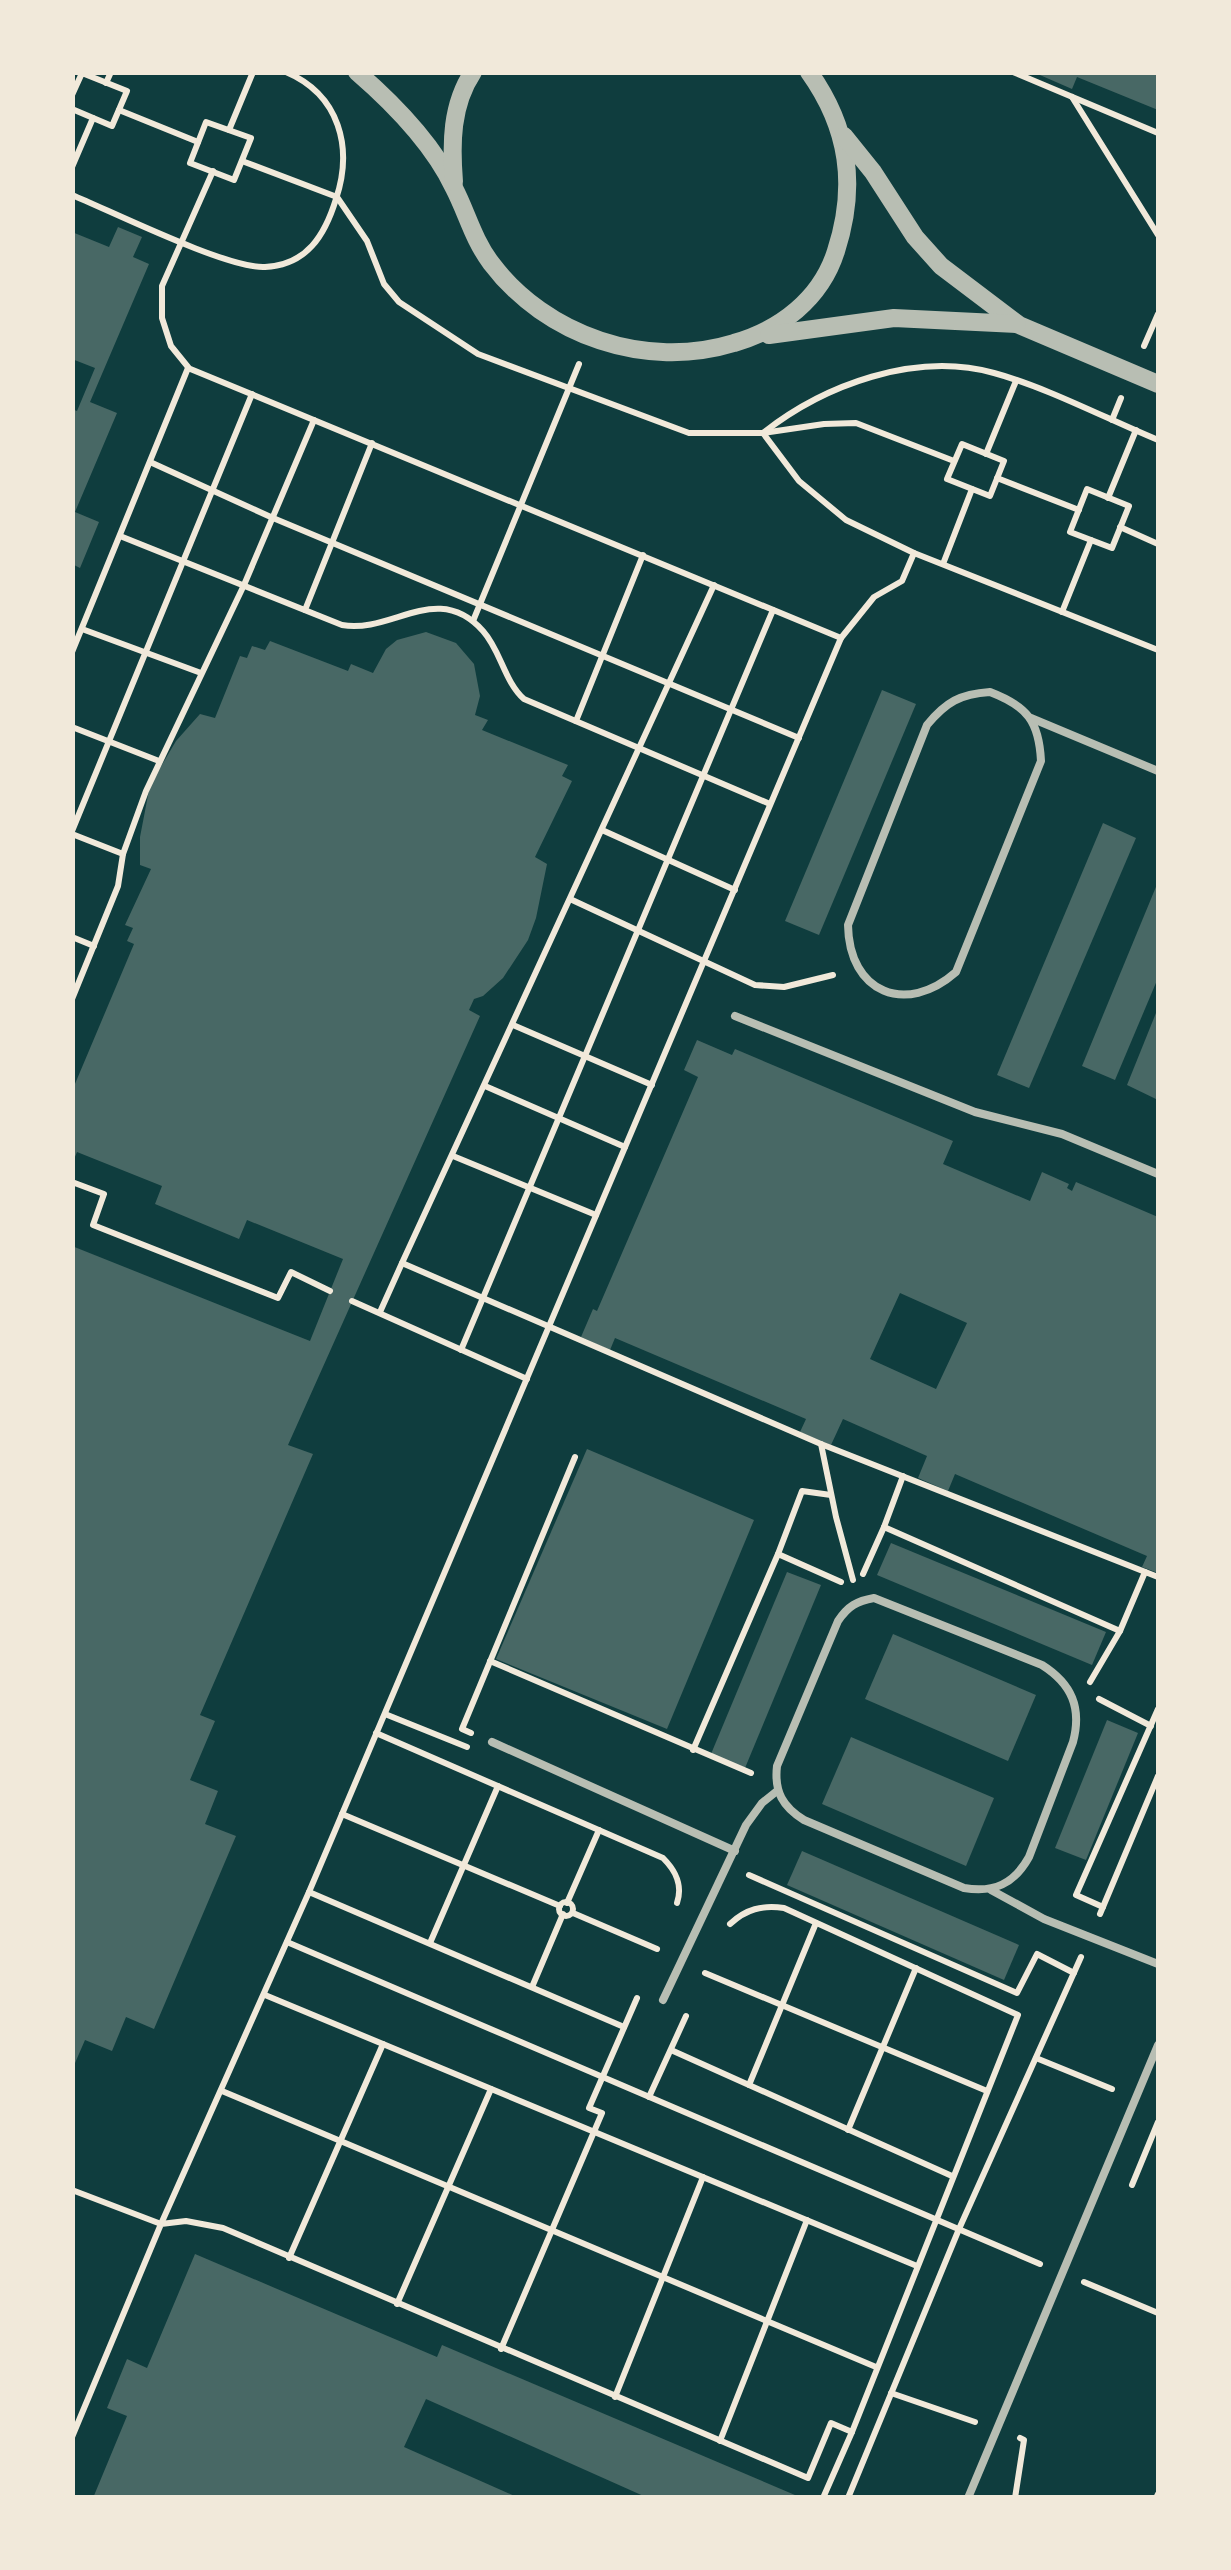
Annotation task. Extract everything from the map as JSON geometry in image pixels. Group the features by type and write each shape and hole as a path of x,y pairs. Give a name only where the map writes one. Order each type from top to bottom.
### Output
{"street":[{"path":"357,72 404,117 454,187 468,226 490,262 540,310 589,338 631,350 674,353 718,348 759,336 894,318 1018,324"},
{"path":"454,187 451,135 473,72"},
{"path":"809,72 844,136 941,266 1018,324 1158,384"},
{"path":"759,336 792,317 834,258 845,222 850,181 844,136"}],"lane":[{"path":"990,692 1013,700 1031,718 1040,739 1041,761 956,972 939,987 918,995 894,995 874,986 857,970 848,948 848,926 927,724 943,705 964,694 990,692"},
{"path":"1031,718 1158,771"},
{"path":"735,1016 974,1112 1062,1134 1158,1174"},
{"path":"992,1890 1008,1883 1029,1857 1078,1724 1069,1689 1042,1666 889,1603 874,1598 860,1600 846,1608 838,1621 777,1766 777,1787 783,1803 804,1820 964,1888 992,1890 1026,1911 1158,1964"},
{"path":"492,1742 734,1851"},
{"path":"663,2000 734,1851 762,1803 777,1787"},
{"path":"968,2498 1158,2046"}],"path":[{"path":"106,83 110,72"},
{"path":"229,130 253,72"},
{"path":"72,195 244,265 280,266 298,258 322,235 342,184 344,144 330,106 317,91 286,72"},
{"path":"1013,72 1158,133"},
{"path":"72,109 112,126 126,91 82,73 73,92"},
{"path":"1072,98 1158,236"},
{"path":"119,110 198,142"},
{"path":"72,167 93,118"},
{"path":"206,122 229,130 250,138 234,180 190,163 206,122"},
{"path":"213,172 162,286 162,318 171,346 188,368 842,638"},
{"path":"72,652 188,368"},
{"path":"1158,440 992,372 942,368 886,374 832,390 799,407 763,434 779,458 821,502 859,528 1158,650"},
{"path":"986,454 1016,381"},
{"path":"473,621 570,388"},
{"path":"123,854 72,833 252,394"},
{"path":"72,999 118,886 123,854 159,761 244,585 314,420"},
{"path":"1108,498 1136,430"},
{"path":"304,610 372,444"},
{"path":"962,444 986,454 1004,461 990,496 947,479 962,444"},
{"path":"150,462 272,518 799,738"},
{"path":"997,478 1079,510"},
{"path":"943,564 972,489"},
{"path":"1087,490 1129,506 1112,548 1070,532 1079,510 1087,490"},
{"path":"1120,528 1158,544"},
{"path":"120,536 358,628 419,609 438,608 473,621 495,648 518,694 770,804"},
{"path":"1062,612 1091,540"},
{"path":"72,2437 161,2224 288,1942 842,638 874,596 902,581 914,552"},
{"path":"576,721 643,555"},
{"path":"380,1312 714,585"},
{"path":"461,1350 773,610"},
{"path":"82,629 201,673"},
{"path":"72,727 159,761"},
{"path":"602,830 734,890"},
{"path":"570,899 755,985 784,987 857,970"},
{"path":"72,937 94,946"},
{"path":"513,1024 652,1085"},
{"path":"484,1086 625,1147"},
{"path":"453,1156 596,1215"},
{"path":"72,1182 104,1194 93,1224 278,1298 291,1272 330,1291"},
{"path":"402,1264 822,1444 1158,1577"},
{"path":"352,1300 527,1379"},
{"path":"822,1444 856,1588"},
{"path":"492,1742 462,1728 576,1458"},
{"path":"856,1588 903,1476"},
{"path":"693,1750 802,1491 832,1495"},
{"path":"884,1527 1120,1631"},
{"path":"778,1554 856,1588"},
{"path":"1145,1572 1120,1631 1085,1692 1151,1726"},
{"path":"490,1661 777,1787"},
{"path":"1103,1907 1076,1896 1158,1710"},
{"path":"385,1714 442,1738"},
{"path":"376,1734 664,1858 674,1868 679,1882 679,1898 672,1915"},
{"path":"848,2498 959,2230 1158,1776"},
{"path":"430,1943 498,1786"},
{"path":"342,1814 657,1950"},
{"path":"532,1987 599,1830"},
{"path":"734,1851 756,1861 749,1876 1017,1992 1037,1954 1074,1973"},
{"path":"309,1892 624,2027"},
{"path":"722,1934 732,1922 757,1908 784,1908 1018,2014 823,2498"},
{"path":"749,2085 816,1923"},
{"path":"650,1965 664,1932"},
{"path":"288,1942 1158,2313"},
{"path":"698,1989 710,1960"},
{"path":"848,2130 916,1968"},
{"path":"705,1974 987,2091"},
{"path":"265,1995 917,2266"},
{"path":"502,2348 602,2113 589,2108 638,1996"},
{"path":"650,2097 691,2004"},
{"path":"288,2258 383,2044"},
{"path":"670,2050 952,2176"},
{"path":"1036,2058 1136,2099"},
{"path":"397,2304 491,2089"},
{"path":"222,2091 876,2367"},
{"path":"615,2397 703,2177"},
{"path":"72,2190 161,2224 207,2223 808,2478 831,2424 852,2432"},
{"path":"720,2442 807,2220"}],"building":[{"path":"1033,72 1158,72 1158,110 1077,77 1072,89"},
{"path":"118,227 142,237 133,257 149,264 90,402 117,413 75,512 99,522 80,568 72,564 72,409 77,411 95,368 72,359 72,232 109,247"},
{"path":"426,632 456,643 474,664 480,696 475,715 488,720 482,730 568,765 562,776 572,781 535,857 547,864 528,940 503,978 474,999 469,1010 480,1016 288,1445 313,1454 200,1715 215,1721 190,1780 218,1791 205,1824 236,1836 154,2029 126,2017 112,2051 85,2040 72,2070 72,1246 310,1341 343,1259 247,1220 239,1239 155,1204 162,1186 77,1152 72,1164 72,1091 134,944 127,941 133,928 125,925 151,869 140,865 140,837 150,785 176,741 200,714 215,718 240,656 247,658 252,646 265,650 270,641 348,671 351,664 373,673 386,649 397,640"},
{"path":"882,690 916,704 819,935 785,921"},
{"path":"1103,823 1136,838 1029,1088 997,1075"},
{"path":"1158,882 1158,978 1115,1080 1082,1066"},
{"path":"1158,1008 1158,1100 1127,1085"},
{"path":"697,1040 732,1055 735,1049 953,1141 943,1164 1030,1201 1042,1172 1069,1184 1067,1188 1072,1191 1076,1182 1158,1217 1158,1573 1142,1567 1147,1556 955,1474 948,1491 918,1478 927,1456 843,1419 831,1445 800,1432 806,1419 615,1338 610,1350 581,1337 593,1309 597,1311 698,1077 684,1070","holes":["900,1293 967,1323 936,1389 870,1359"]},
{"path":"587,1449 754,1520 667,1729 496,1659"},
{"path":"891,1543 1106,1632 1092,1665 877,1575"},
{"path":"787,1572 821,1585 745,1768 711,1754"},
{"path":"893,1634 1036,1695 1008,1761 865,1699"},
{"path":"1107,1720 1138,1733 1086,1860 1055,1848"},
{"path":"851,1737 994,1798 966,1866 822,1804"},
{"path":"802,1851 1019,1945 1004,1980 787,1885"},
{"path":"195,2254 437,2357 442,2345 802,2498 648,2498 426,2399 404,2447 519,2498 93,2498 127,2416 107,2408 127,2359 147,2368"}]}
